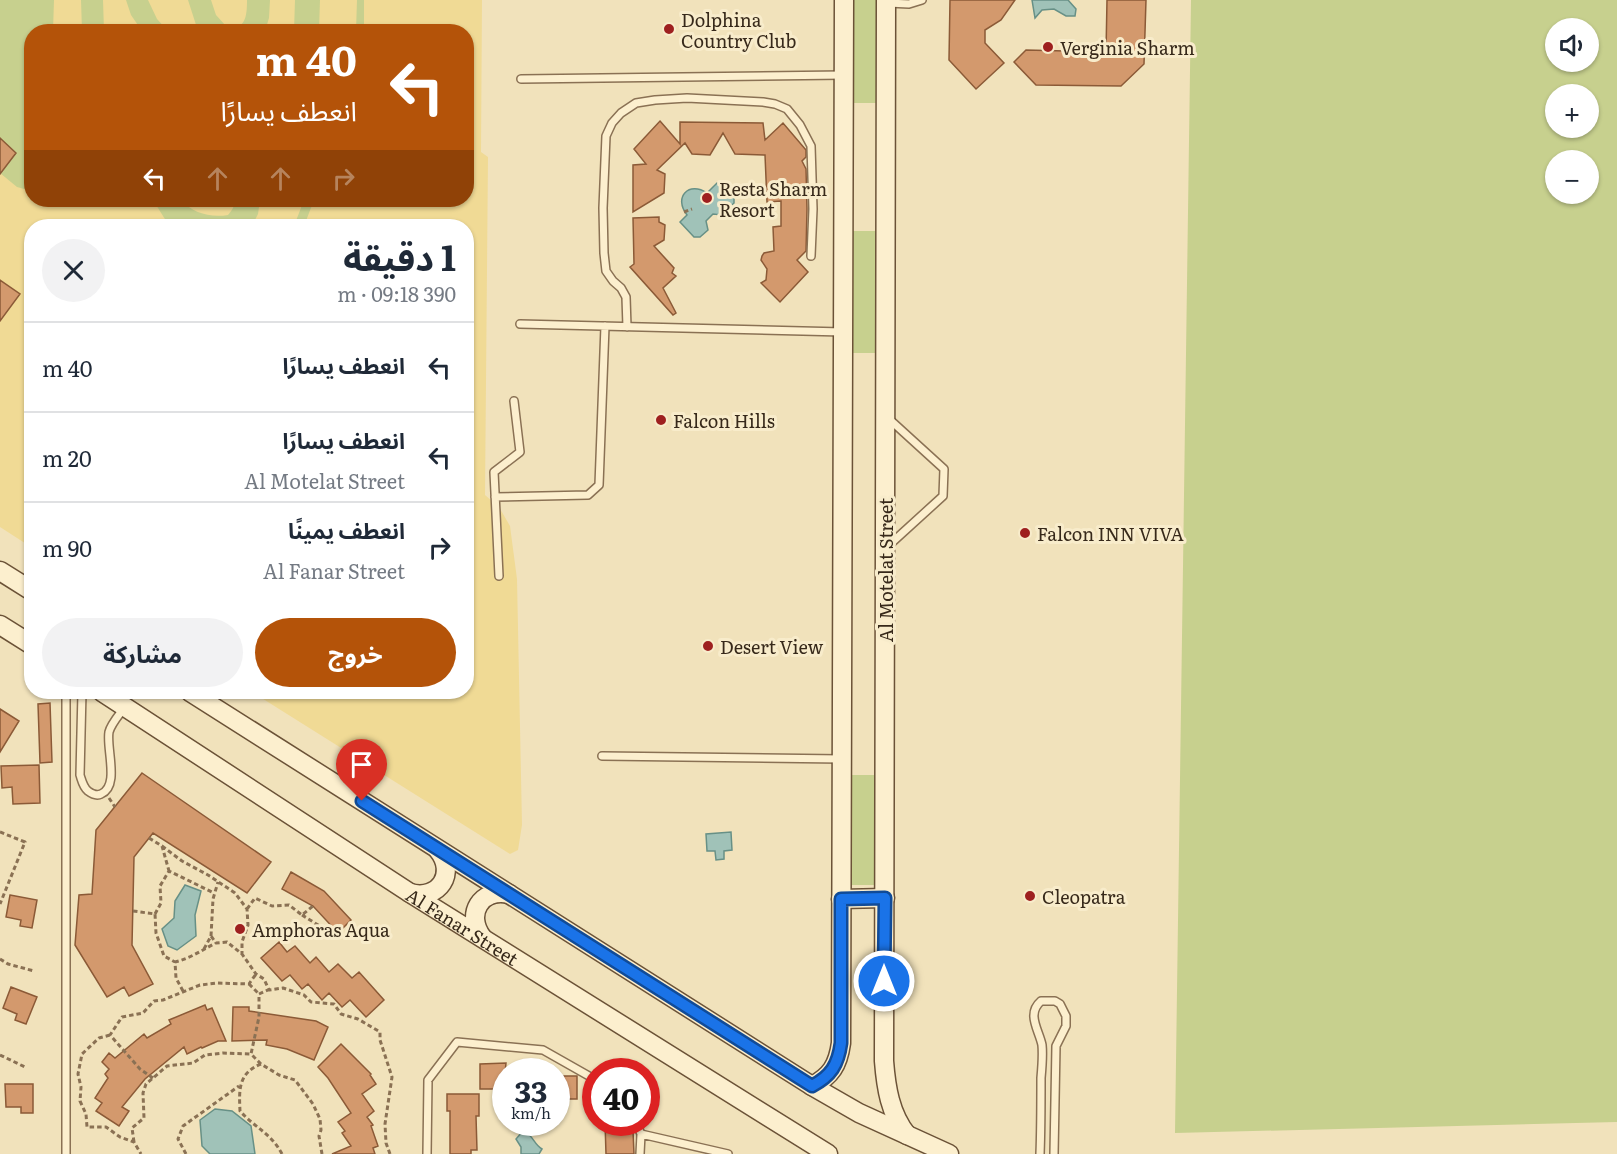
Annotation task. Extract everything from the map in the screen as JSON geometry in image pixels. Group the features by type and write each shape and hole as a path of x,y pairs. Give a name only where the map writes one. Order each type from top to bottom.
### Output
{"street":[{"path":"812,1086 831,1072 840,1053 841,1043 844,0"},
{"name":"Al Motelat Street","path":"886,1 884,1061 885,1078 894,1112 900,1127 907,1135"},
{"path":"0,571 24,586"},
{"path":"0,624 24,640"},
{"name":"Al Fanar Street","path":"113,699 410,893 828,1154"},
{"path":"201,699 812,1086 859,1113 949,1154"},
{"path":"410,893 417,895 431,893 442,884 446,862 438,850"},
{"path":"482,937 474,918 478,905 489,896 509,894"},
{"path":"841,899 885,898"}],"lane":[{"path":"886,1 909,3 922,0"},
{"path":"521,79 844,75"},
{"path":"627,327 626,297 606,271 603,220 604,167 606,136 612,123 621,113 636,103 698,99 763,102 787,109 800,124 811,146 813,209 811,256"},
{"path":"520,324 843,332"},
{"path":"495,497 588,495 599,485 605,326"},
{"path":"499,576 494,472 520,452 514,401"},
{"path":"885,549 943,496 944,469 886,416"},
{"path":"66,699 66,1154"},
{"path":"82,699 80,775 84,787 93,794 105,792 111,783 112,773 108,748 110,730 125,707"},
{"path":"602,756 842,759"},
{"path":"1040,1154 1042,1045 1034,1017 1037,1004 1041,1001 1055,1001 1060,1004 1066,1016 1066,1026 1056,1046 1054,1154"},
{"path":"427,1154 428,1080 457,1042 543,1050 582,1072"},
{"path":"640,1136 640,1154"},
{"path":"649,1136 728,1154"}],"path":[{"path":"684,212 692,209"},
{"path":"0,832 25,842 0,904"},
{"path":"149,838 182,861 236,892 247,909 248,925 242,942 242,954"},
{"path":"162,846 169,871 160,886 161,903 155,914 156,933 164,956 175,962 189,959 204,949 227,942 242,954 256,974 264,979 269,990"},
{"path":"169,871 214,893"},
{"path":"204,949 211,936 214,893 218,881"},
{"path":"247,909 255,898 272,906 289,905 331,933"},
{"path":"302,915 313,906"},
{"path":"133,911 155,914"},
{"path":"211,936 216,944"},
{"path":"0,959 8,964 34,971"},
{"path":"175,962 176,978 183,991"},
{"path":"249,984 256,974"},
{"path":"134,1142 120,1137 106,1127 87,1127 86,1114 80,1101 81,1087 78,1074 82,1054 99,1038 110,1035 122,1017 143,1013 154,1001 163,1000 200,985 249,984 259,994 259,1017 251,1054"},
{"path":"259,994 283,988 303,995 311,1002 334,1004 341,1014 358,1019 380,1032 380,1040 392,1077 385,1124 390,1154"},
{"path":"110,1035 140,1069 153,1078"},
{"path":"141,1154 134,1142 132,1128 144,1118 143,1093 146,1084 167,1066 193,1062 205,1055 223,1053 251,1054 261,1064 279,1075 295,1080 313,1104 320,1119 319,1136 322,1154"},
{"path":"0,1055 27,1068"},
{"path":"186,1154 178,1139 183,1126 239,1086 247,1074 261,1064"},
{"path":"239,1086 240,1111 251,1124 268,1134 277,1143 282,1154"}],"green space":[{"path":"0,0 384,0 383,24 24,24 24,207 331,207 326,219 24,219 24,294 0,496"},
{"path":"852,0 878,0 878,103 853,103"},
{"path":"1191,0 1617,0 1617,1122 1175,1133"},
{"path":"853,231 878,231 878,353 852,353"},
{"path":"851,775 875,775 875,885 851,885"}],"sand":[{"path":"54,0 81,0 82,24 53,24"},
{"path":"103,0 126,0 131,15 137,24 104,24"},
{"path":"148,0 188,0 196,24 162,24"},
{"path":"211,0 247,0 247,11 241,24 224,24 216,15"},
{"path":"270,0 295,0 294,24 267,24"},
{"path":"320,0 357,0 356,24 319,24"},
{"path":"364,0 482,0 481,152 488,157 485,495 499,507 510,526 517,579 522,825 518,850 510,854 263,699 474,699 474,219 307,219 311,207 474,207 474,24 364,24"},
{"path":"0,173 17,187 24,189 24,207 157,207 165,219 24,219 24,542 0,527"},
{"path":"190,207 233,207 228,215 215,216 196,211"},
{"path":"259,207 301,207 297,219 256,219"}],"water":[{"path":"1032,0 1068,0 1076,9 1075,16 1066,16 1054,9 1042,10 1035,18"},
{"path":"717,183 721,184 734,198 734,203 722,215 713,214 706,221 708,230 700,237 694,237 680,222 687,215 683,208 682,197 689,190 694,189 707,193"},
{"path":"731,832 732,850 724,851 724,859 716,860 715,851 707,851 706,834"},
{"path":"185,885 201,891 195,915 196,936 177,950 168,946 162,929 174,918 175,901"},
{"path":"215,1109 232,1111 251,1126 255,1154 210,1154 202,1146 200,1120"},
{"path":"519,1136 530,1136 542,1149 539,1154 521,1154 521,1147 516,1139"}],"building":[{"path":"950,0 1015,0 1001,20 985,30 985,43 1004,63 976,89 949,60"},
{"path":"1107,0 1146,0 1144,64 1121,86 1036,85 1014,62 1026,50 1106,52"},
{"path":"660,121 680,144 680,122 763,123 765,140 783,123 806,150 806,157 802,161 806,169 806,251 797,260 808,272 780,302 761,283 766,280 767,269 761,260 762,256 764,253 774,251 773,227 781,226 781,201 767,202 765,155 735,154 723,133 710,155 692,154 685,143 657,170 665,174 664,193 633,212 633,165 646,164 634,149"},
{"path":"0,138 16,153 0,174"},
{"path":"659,217 659,222 665,225 664,240 654,246 674,268 672,273 676,276 663,288 676,313 673,315 630,267 634,264 633,218"},
{"path":"0,280 20,294 0,321"},
{"path":"50,703 52,762 40,763 38,704"},
{"path":"0,709 19,721 0,752"},
{"path":"39,765 40,803 13,804 12,787 2,788 1,766"},
{"path":"142,773 271,862 247,893 153,833 134,857 132,945 153,984 129,996 124,987 107,997 75,945 79,895 92,894 96,830"},
{"path":"291,872 324,891 351,920 338,933 313,906 282,889"},
{"path":"10,895 37,900 32,928 20,926 21,920 6,917"},
{"path":"279,942 287,952 295,946 310,963 316,957 329,972 338,964 352,978 359,972 384,1000 366,1017 350,1000 342,1007 329,993 322,1000 308,984 302,989 290,975 282,981 261,958"},
{"path":"11,987 37,997 26,1024 15,1020 17,1014 3,1008"},
{"path":"205,1005 207,1010 212,1008 226,1041 218,1041 187,1054 184,1047 145,1079 122,1107 129,1111 119,1126 96,1111 102,1103 95,1098 108,1078 105,1074 109,1069 102,1062 109,1053 115,1058 144,1034 147,1038 171,1024 169,1020"},
{"path":"233,1007 249,1007 249,1011 316,1021 328,1027 314,1060 287,1049 266,1045 267,1040 232,1041"},
{"path":"341,1044 371,1074 376,1084 362,1094 374,1111 367,1117 373,1125 371,1126 378,1146 373,1148 375,1154 332,1154 351,1146 342,1133 345,1131 338,1122 351,1113 318,1067"},
{"path":"480,1064 492,1064 492,1089 480,1089"},
{"path":"570,1076 577,1076 577,1099 570,1099"},
{"path":"5,1084 33,1084 33,1113 21,1113 21,1107 6,1107"},
{"path":"447,1094 479,1094 479,1116 476,1116 477,1150 471,1150 471,1154 450,1154 450,1111 447,1111"},
{"path":"605,1136 633,1136 634,1154 606,1154"}],"place":[{"name":"Dolphina Country Club","path":"669,29"},
{"name":"Verginia Sharm","path":"1048,47"},
{"name":"Resta Sharm Resort","path":"707,198"},
{"name":"Falcon Hills","path":"661,420"},
{"name":"Falcon INN VIVA","path":"1025,533"},
{"name":"Desert View","path":"708,646"},
{"name":"Cleopatra","path":"1030,896"},
{"name":"Amphoras Aqua","path":"240,929"}],"route":[{"path":"362,801 812,1086 831,1072 840,1053 841,899 885,898 884,981"}]}
